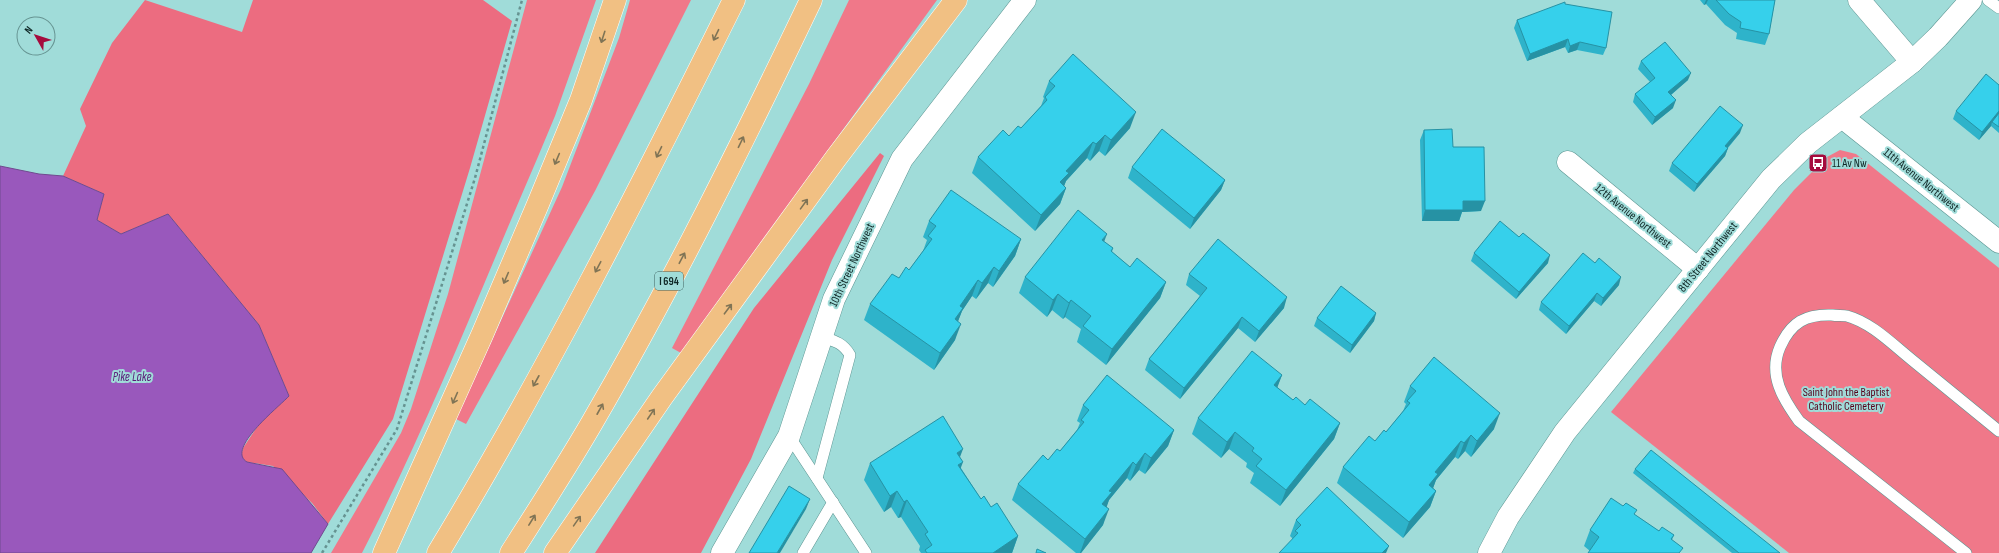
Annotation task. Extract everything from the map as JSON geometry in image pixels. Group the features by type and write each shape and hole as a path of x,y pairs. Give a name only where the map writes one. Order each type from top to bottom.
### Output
{"highway":[{"path":"384,553 482,335 538,204 581,100 615,0"},
{"path":"438,553 531,391 609,247 655,160 734,0"},
{"name":"I 694","path":"512,553 593,422 628,358 719,188 811,0"},
{"path":"555,553 662,397 882,97 956,0"}],"street":[{"name":"10th Street Northwest","path":"722,553 789,436 834,299 902,159 1025,0"},
{"path":"1859,0 1912,62"},
{"name":"8th Street Northwest","path":"1489,553 1508,517 1566,432 1771,180 1808,143 1912,62 1938,37 1971,0"},
{"name":"11th Avenue Northwest","path":"1842,117 1999,242"},
{"name":"12th Avenue Northwest","path":"1568,162 1698,269"}],"lane":[{"path":"1988,0 1999,8"},
{"path":"1966,553 1799,421 1783,398 1775,374 1776,355 1784,338 1796,324 1808,317 1822,315 1847,316 1873,328 1999,431"},
{"path":"817,478 850,355 845,347 837,341 822,337"},
{"path":"789,436 866,553"},
{"path":"803,553 833,502"}],"path":[{"path":"322,553 397,429 475,178 522,0"}],"green space":[{"path":"527,0 596,0 555,116 453,358 386,505 362,553 331,553 401,433 411,409 448,294"},
{"path":"630,0 691,0 595,191 466,424 456,419 562,187 619,38"},
{"path":"849,0 937,0 681,353 672,348 809,84"},
{"name":"Saint John the Baptist Catholic Cemetery","path":"1840,150 1856,154 1999,268 1999,553 1789,553 1611,412 1794,190 1827,157"}],"shaded area":[{"path":"145,0 242,32 253,0 483,0 512,21 470,168 393,419 328,524 312,503 273,466 247,462 242,459 241,456 243,448 263,418 289,396 259,325 168,214 121,234 97,220 104,194 63,176 86,126 80,109 112,43"},
{"path":"880,153 884,156 832,260 751,459 701,553 595,553 754,308"}],"water":[{"name":"Pike Lake","path":"0,166 39,174 63,176 104,194 97,220 121,234 168,214 259,325 289,396 256,428 248,438 243,448 242,456 247,462 282,469 328,524 311,553 0,553"}],"building":[{"path":"1716,0 1775,0 1769,34 1740,28 1741,22 1729,14"},
{"path":"1565,2 1565,4 1612,12 1606,48 1580,42 1570,46 1568,39 1530,54 1517,20"},
{"path":"1665,42 1691,73 1668,92 1676,100 1655,117 1635,94 1655,78 1641,61"},
{"path":"1073,54 1136,112 1111,140 1105,135 1096,144 1093,142 1066,171 1069,173 1060,182 1066,188 1041,215 978,157 1003,130 1009,136 1018,126 1021,128 1047,100 1045,97 1055,86 1049,81"},
{"path":"1986,74 1999,85 1999,111 1982,132 1956,111"},
{"path":"1720,106 1743,125 1725,146 1728,148 1697,184 1672,163"},
{"path":"1999,113 1999,127 1992,122"},
{"path":"1162,129 1225,180 1194,218 1132,167"},
{"path":"1452,129 1453,147 1484,147 1485,201 1463,201 1463,210 1425,210 1424,130"},
{"path":"951,190 1021,239 999,271 994,267 982,283 978,280 960,306 963,308 955,319 961,324 940,353 870,304 892,274 899,278 906,267 909,270 932,239 928,236 936,226 929,221"},
{"path":"1078,210 1107,234 1102,240 1113,248 1111,251 1130,267 1137,258 1166,282 1112,349 1083,326 1091,316 1071,300 1069,303 1058,294 1053,300 1025,277"},
{"path":"1500,221 1519,237 1523,233 1550,255 1519,292 1474,253"},
{"path":"1218,239 1287,297 1259,331 1242,317 1184,388 1149,359 1207,288 1189,274"},
{"path":"1583,253 1595,263 1599,258 1621,277 1603,298 1597,293 1569,326 1541,302"},
{"path":"1341,286 1376,313 1352,345 1317,318"},
{"path":"1252,351 1282,375 1274,385 1293,400 1296,397 1305,405 1310,399 1340,423 1286,490 1256,466 1262,459 1252,451 1254,448 1235,432 1227,442 1198,418"},
{"path":"1434,357 1500,413 1477,441 1471,435 1464,443 1461,441 1435,472 1438,474 1429,485 1436,491 1409,522 1343,467 1369,436 1375,441 1384,430 1386,432 1410,403 1407,401 1416,391 1410,386"},
{"path":"1107,375 1174,430 1151,458 1145,453 1136,465 1133,462 1109,491 1112,492 1102,504 1109,509 1085,539 1018,484 1043,455 1048,460 1057,449 1060,451 1084,422 1081,420 1089,410 1083,405"},
{"path":"943,416 963,449 957,453 963,462 958,465 981,499 984,496 991,507 997,503 1018,536 993,553 927,553 925,550 932,545 925,534 928,532 907,500 904,502 897,491 890,496 870,463"},
{"path":"1651,450 1780,553 1739,553 1635,469"},
{"path":"789,486 810,499 777,553 749,553"},
{"path":"1327,487 1389,546 1382,553 1279,553 1298,533 1295,531 1301,525 1296,520"},
{"path":"1611,498 1623,506 1626,503 1637,510 1634,514 1659,531 1662,527 1674,535 1671,539 1683,548 1679,553 1588,553 1599,537 1590,530"},
{"path":"1037,549 1046,553 1036,553"}],"place":[{"name":"11 Av Nw","path":"1818,163"}]}
